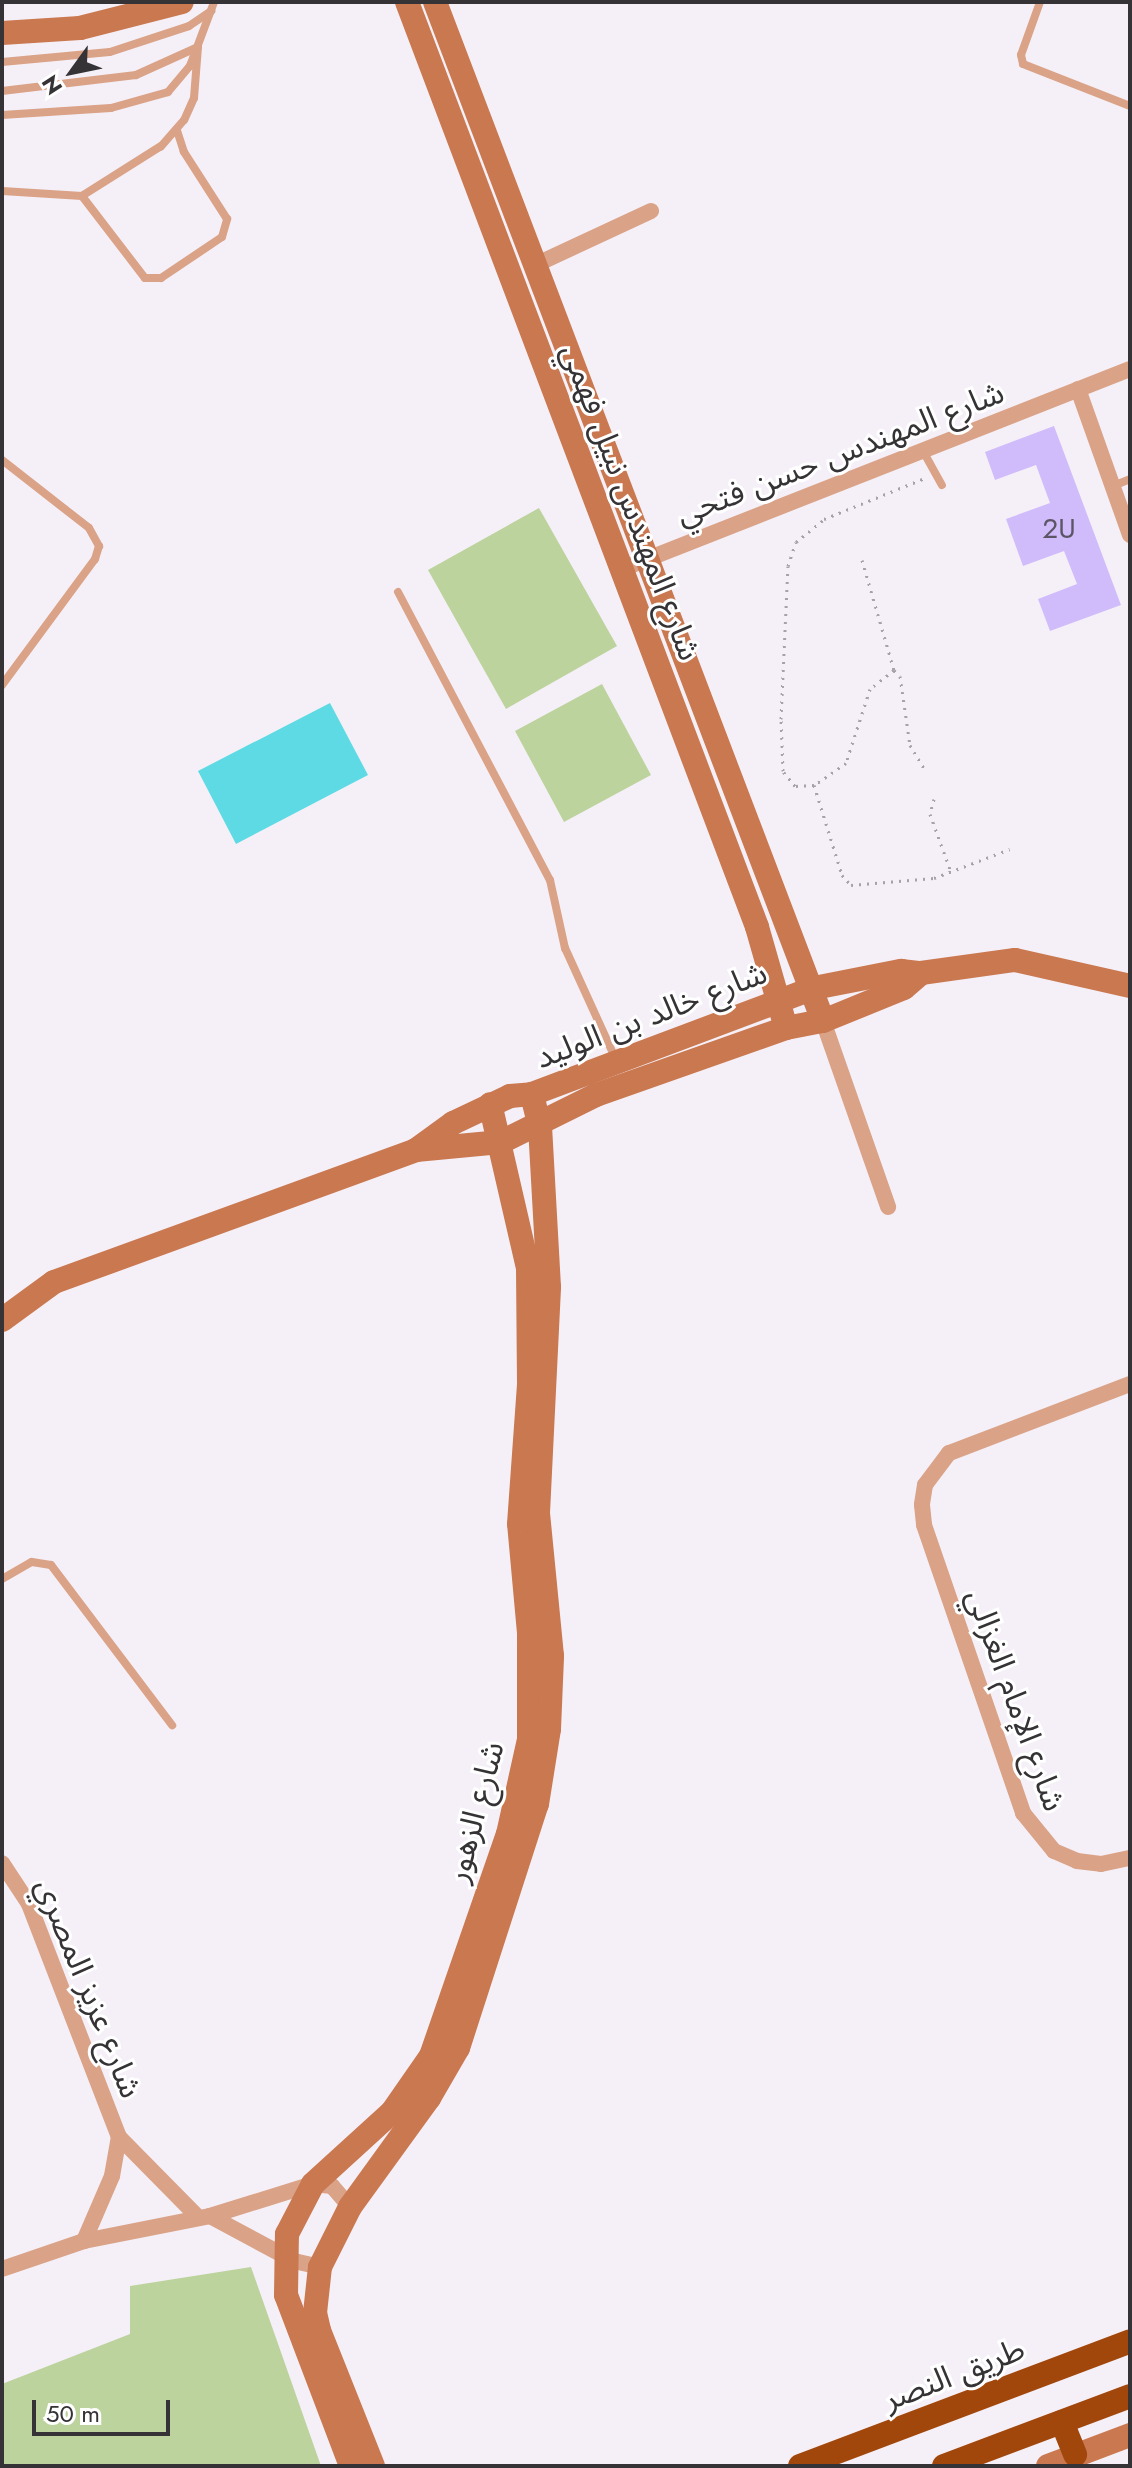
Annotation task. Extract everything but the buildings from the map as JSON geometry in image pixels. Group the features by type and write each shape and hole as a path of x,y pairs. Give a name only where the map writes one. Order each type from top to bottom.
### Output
{"highway":[{"name":"طريق النصر","path":"800,2466 1130,2341"},
{"path":"944,2466 1130,2396"},
{"path":"1062,2422 1075,2455"}],"street":[{"path":"2,33 80,28 182,2"},
{"name":"شارع المهندس نبيل فهمي","path":"407,2 757,927 786,1028"},
{"name":"شارع المهندس نبيل فهمي","path":"435,2 814,988 823,1021"},
{"path":"535,265 651,211"},
{"name":"شارع المهندس حسن فتحي","path":"622,569 1130,369"},
{"path":"1078,389 1130,535"},
{"name":"شارع خالد بن الوليد","path":"416,1150 453,1123 490,1104 532,1094 814,988 901,971 921,973 1015,960 1130,986"},
{"name":"شارع خالد بن الوليد","path":"2,1320 54,1282 416,1150 501,1142 540,1127 596,1095 786,1028 823,1021 904,988 921,973"},
{"path":"823,1021 888,1207"},
{"name":"شارع الزهور","path":"373,2466 319,2330 315,2313 320,2267 350,2207 429,2098 458,2048 542,1781 552,1656 538,1513 550,1324 540,1127 532,1094"},
{"name":"شارع الزهور","path":"351,2466 291,2312 284,2256 290,2223 313,2184 392,2112 431,2056 520,1792 529,1739 529,1633 519,1524 530,1312 526,1253 490,1104"},
{"name":"شارع الإمام الغزالي","path":"1130,1384 949,1453 925,1485 924,1525 1023,1813 1045,1843 1077,1861 1101,1864 1130,1858"},
{"name":"شارع عزيز المصري","path":"2,1863 29,1904 119,2137 204,2217 284,2256 320,2267"},
{"name":"شارع عزيز المصري","path":"84,2241 112,2176 119,2137"},
{"path":"2,2269 84,2241 204,2217 313,2184 332,2186 350,2207"},
{"path":"1048,2466 1130,2435"}],"lane":[{"path":"1040,2 1021,55 1023,64 1130,106"},
{"path":"2,115 62,114 157,98 184,76 212,7"},
{"path":"2,62 110,52 176,31 212,7"},
{"path":"2,91 126,78 198,47"},
{"path":"2,191 59,199 82,196 161,146 177,130 194,98 198,47"},
{"path":"82,196 145,278 161,278 222,237 227,229 225,214 184,152 177,130"},
{"path":"922,451 942,485"},
{"path":"2,460 89,528 99,546 95,559 2,685"},
{"path":"1113,486 1130,479"},
{"path":"398,592 550,880 565,948 616,1061"},
{"path":"2,1579 32,1562 51,1565 172,1725"}],"path":[{"path":"894,670 870,689 846,763 814,785 795,786 787,780 781,743 788,566 796,542 824,519 936,474"},
{"path":"862,560 894,670 900,676 910,745 925,770"},
{"path":"814,785 842,875 851,885 951,872 1010,849"},
{"path":"934,799 930,814 951,872"}],"green space":[{"path":"539,508 617,646 506,709 428,570"},
{"path":"602,684 651,775 564,822 515,731"},
{"path":"251,2267 321,2466 2,2466 2,2384 130,2334 130,2286"}],"water":[{"path":"330,703 368,775 236,844 198,771"}]}
